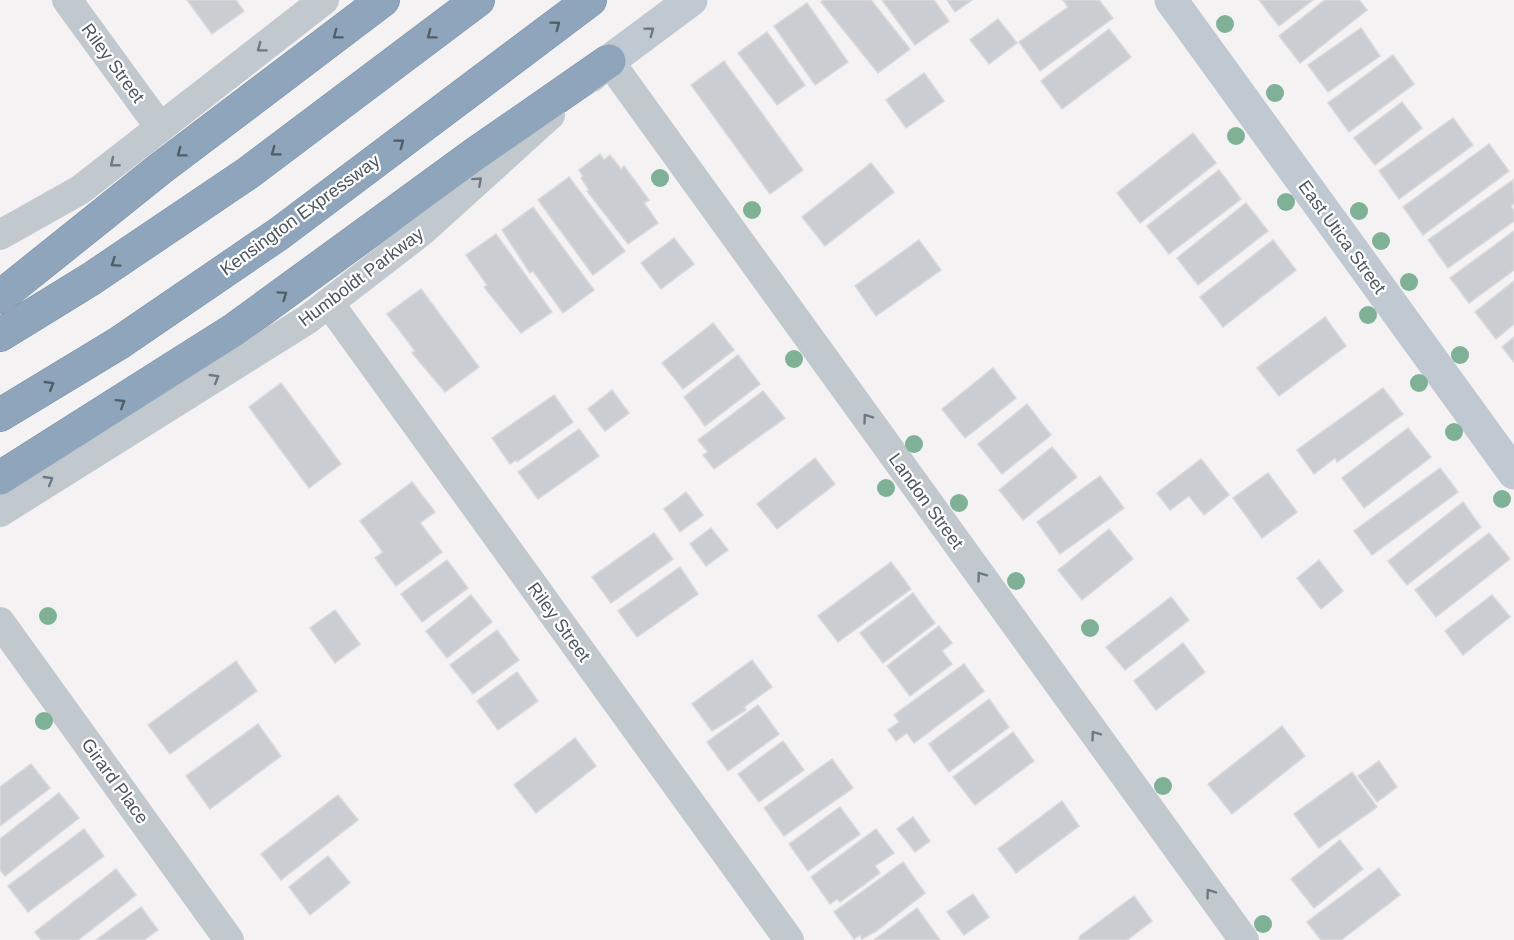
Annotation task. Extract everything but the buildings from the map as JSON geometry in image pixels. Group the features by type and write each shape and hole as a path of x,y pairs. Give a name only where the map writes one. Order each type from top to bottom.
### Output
{"highway":[{"path":"0,297 161,168 383,0"},
{"path":"0,335 91,279 248,173 478,0"},
{"name":"Kensington Expressway","path":"0,415 118,343 280,232 590,0"},
{"path":"0,478 235,330 475,154 609,61"}],"street":[{"name":"Riley Street","path":"67,0 159,126"},
{"path":"0,235 80,190 159,126 324,0"},
{"name":"Humboldt Parkway","path":"0,512 280,339 435,220 609,61 691,0"},
{"name":"East Utica Street","path":"1171,0 1514,473"},
{"name":"Landon Street","path":"609,61 1244,940"},
{"name":"Riley Street","path":"328,303 789,940"},
{"name":"Girard Place","path":"0,622 229,940"}]}
